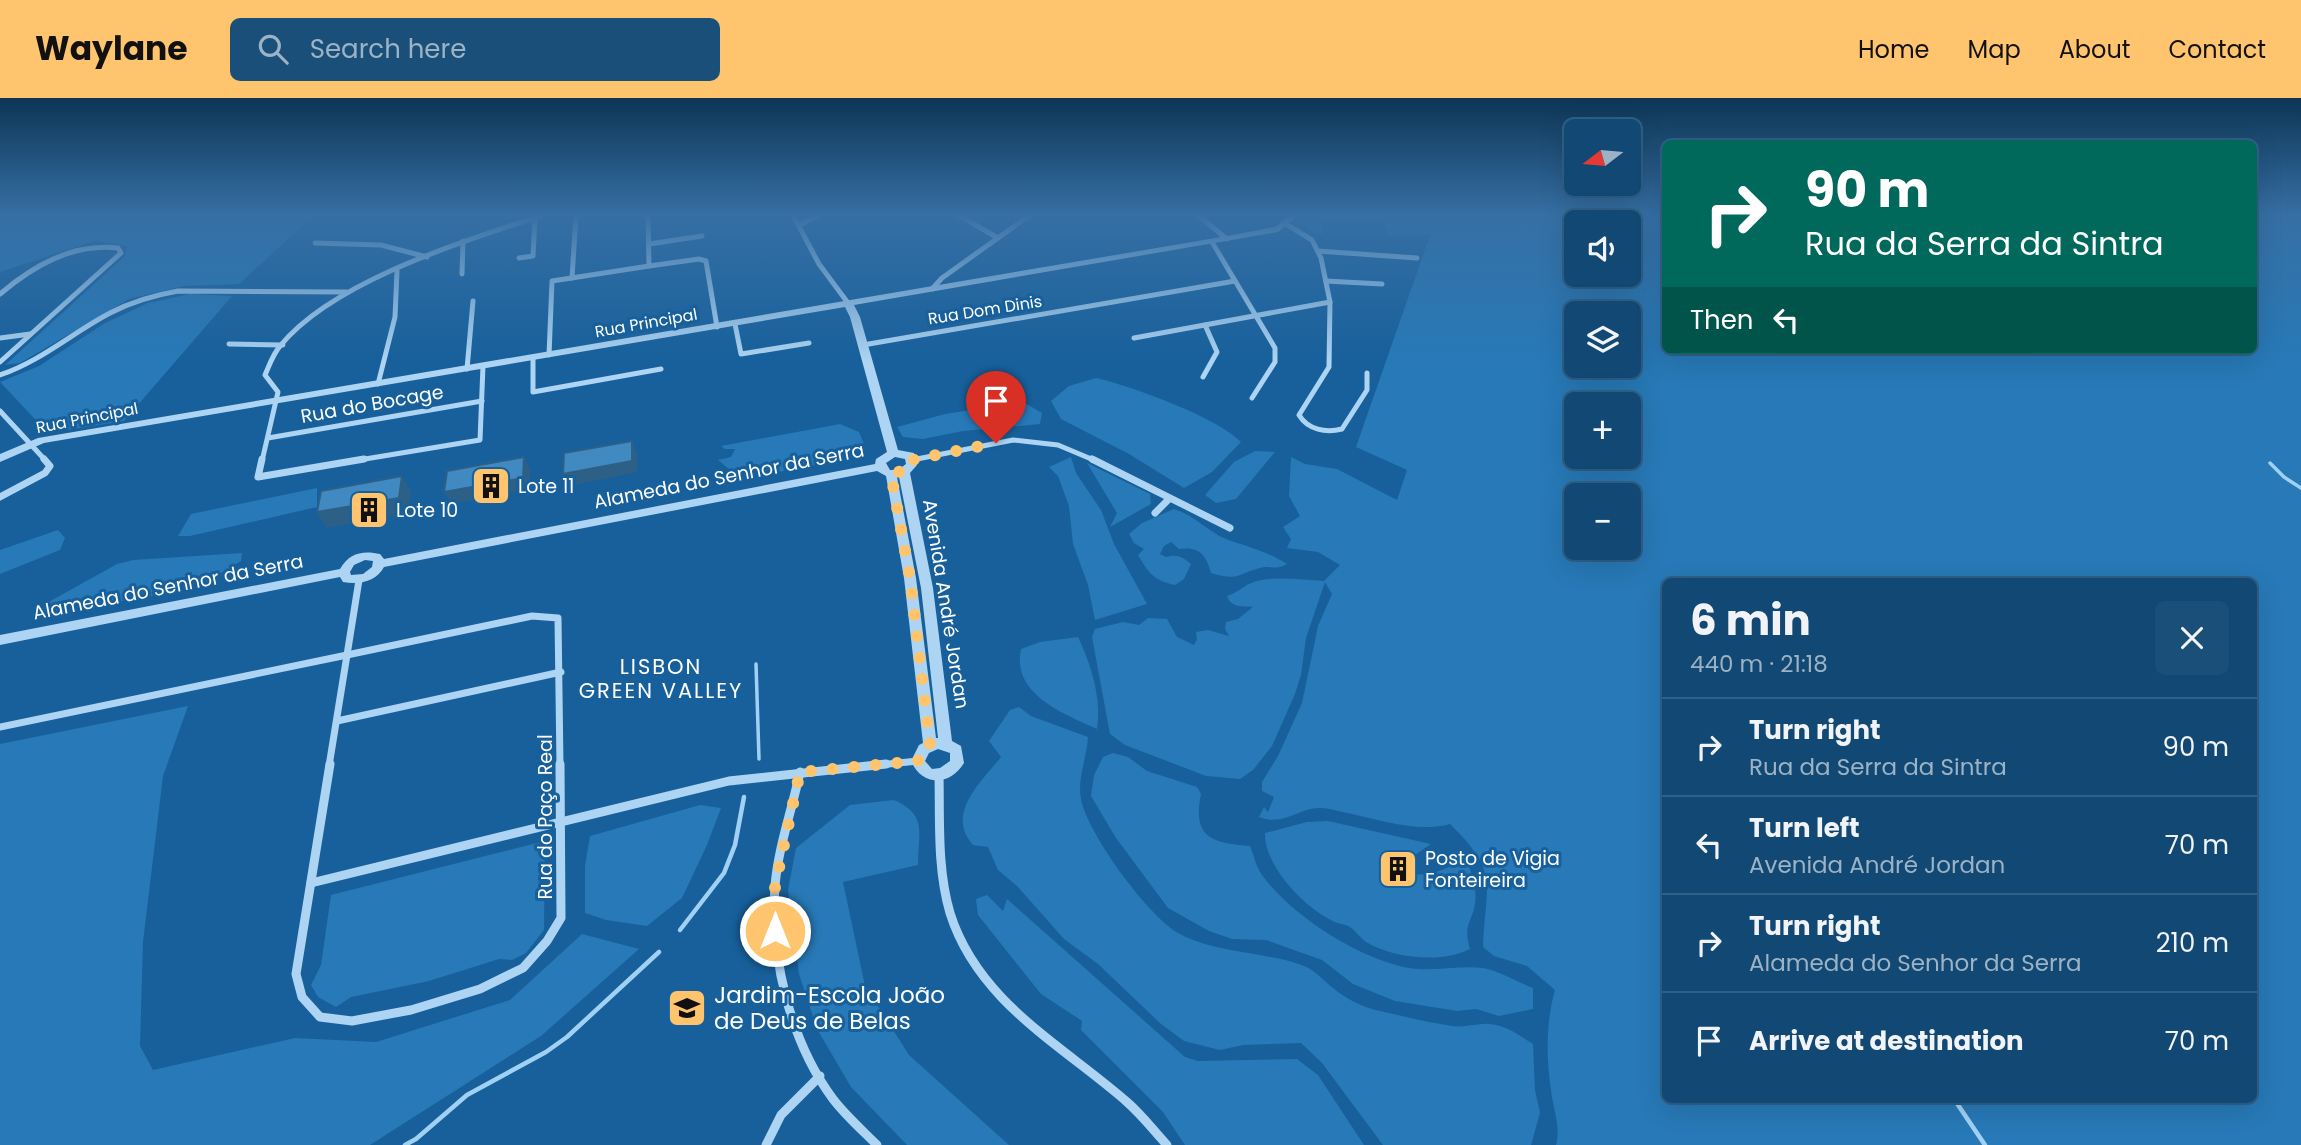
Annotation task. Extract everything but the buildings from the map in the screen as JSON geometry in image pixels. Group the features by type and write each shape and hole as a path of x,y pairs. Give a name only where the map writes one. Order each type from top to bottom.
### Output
{"street":[{"path":"0,294 34,267 44,264"},
{"path":"0,362 110,264"},
{"path":"413,264 351,292 308,317 267,364 265,375 278,391 258,477 480,440 483,366"},
{"path":"462,264 462,274"},
{"path":"572,278 573,264"},
{"path":"549,355 552,281 664,264"},
{"path":"706,264 717,327"},
{"path":"819,264 855,317 893,453"},
{"path":"932,289 962,264"},
{"name":"Rua Principal","path":"0,458 42,440 1082,264"},
{"path":"1225,264 1275,348 1275,362 1252,398"},
{"path":"1321,264 1331,302 1329,367 1299,419 1303,424 1330,432 1342,429 1367,390 1367,373"},
{"path":"378,384 395,317 397,271"},
{"name":"Rua Dom Dinis","path":"863,345 1235,281"},
{"path":"1326,281 1381,284"},
{"path":"0,375 25,366 107,314 161,294 178,291 321,294 351,292"},
{"path":"321,294 322,308"},
{"path":"855,317 875,299"},
{"path":"467,369 473,301"},
{"path":"1134,338 1331,302"},
{"path":"735,324 741,354 809,343"},
{"path":"1203,377 1218,355 1218,347 1205,325"},
{"path":"0,338 31,334"},
{"path":"229,344 283,345"},
{"path":"533,358 533,392 661,369"},
{"name":"Rua do Bocage","path":"268,438 482,401"},
{"path":"0,411 50,466 45,473 0,497"},
{"path":"912,460 1013,440 1058,445 1079,452 1230,528"},
{"path":"893,453 905,454 912,460 909,469 892,471 882,458 893,453"},
{"name":"Alameda do Senhor da Serra","path":"0,640 344,572 350,562 364,556 376,557 380,565 892,471"},
{"name":"Avenida André Jordan","path":"892,471 927,588 945,743"},
{"name":"Avenida André Jordan","path":"892,471 910,578 930,745"},
{"path":"1155,513 1169,499"},
{"path":"344,572 347,579 359,580 373,574 380,565"},
{"name":"Rua do Paço Real","path":"0,727 347,654 546,615 558,618 561,672 561,918 547,942 523,968 480,989 411,1010 352,1021 320,1017 302,997 296,974 337,721 347,654 359,580"},
{"path":"337,721 561,672"},
{"path":"945,743 956,750 957,763 953,769 939,775 924,772 918,761 924,749 930,745 945,743"},
{"path":"311,883 729,781 918,761"},
{"path":"800,772 777,874 775,931 782,982 803,1044 828,1092 877,1145"},
{"path":"939,775 942,868 955,928 983,978 1020,1018 1128,1103 1167,1145"},
{"path":"766,1145 770,1132 796,1098 820,1076"}],"shaded area":[{"path":"0,264 25,264 0,272"},
{"path":"116,264 261,264 239,284 184,286 129,299 20,363 5,365"},
{"path":"1420,264 1564,264 1564,287 1641,287 1641,264 1662,264 1662,354 2257,354 2257,264 2301,264 2301,1145 1556,1145 1557,1124 1549,1078 1548,1052 1548,1027 1555,990 1527,966 1494,956 1483,947 1486,880 1477,855 1466,841 1450,824 1412,826 1324,808 1306,810 1276,820 1259,817 1264,807 1268,812 1274,797 1262,791 1262,782 1278,756 1302,703 1318,626 1332,594 1325,582 1306,638 1301,675 1295,694 1272,746 1253,770 1240,779 1206,776 1125,745 1110,734 1092,637 1095,629 1123,622 1139,625 1148,618 1167,619 1177,637 1194,645 1196,632 1208,630 1229,636 1225,629 1226,622 1238,619 1253,607 1234,604 1227,596 1251,583 1268,579 1324,581 1340,565 1318,552 1287,548 1291,539 1283,527 1300,516 1289,496 1291,457 1305,464 1337,469 1397,500 1407,470 1356,447"},
{"path":"190,294 232,296 124,421 48,433 0,382 39,366 105,323 148,303"},
{"path":"1096,378 1151,395 1194,413 1229,432 1241,442 1212,472 1184,488 1129,454 1061,419 1051,401 1069,386"},
{"path":"1023,402 1042,413 1040,424 963,431 923,439 903,437 897,427 945,414"},
{"path":"840,424 859,432 864,444 853,454 840,460 741,479 718,460 731,457 735,449 721,446"},
{"path":"1255,451 1275,452 1236,499 1216,503 1205,495 1234,462"},
{"path":"1071,457 1076,473 1101,510 1114,544 1147,604 1095,620 1088,585 1073,544 1069,506 1058,476 1049,467"},
{"path":"1087,463 1150,494 1151,504 1110,527 1117,513"},
{"path":"317,488 317,507 190,536 178,536 191,514"},
{"path":"1174,509 1219,536 1265,552 1287,564 1227,577 1211,573 1201,553 1192,549 1179,549 1171,542 1164,546 1160,554 1180,557 1191,564 1184,579 1175,585 1162,581 1145,567 1138,555 1144,549 1134,543 1129,534 1142,523"},
{"path":"58,530 65,538 60,550 0,574 0,550"},
{"path":"242,553 241,561 213,578 176,592 48,614 41,610 45,604 117,564 133,560"},
{"path":"1078,637 1094,682 1098,706 1097,729 1043,700 1024,678 1020,665 1021,649 1040,642"},
{"path":"188,706 163,776 143,942 140,1046 153,1070 295,1038 376,1042 510,1000 582,934 639,949 541,1036 370,1145 0,1145 0,744"},
{"path":"1019,707 1031,716 1088,737 1080,783 1086,814 1107,853 1137,894 1167,925 1180,934 1225,949 1273,957 1304,966 1344,996 1368,1008 1453,1026 1496,1025 1513,1031 1533,1044 1535,1090 1540,1113 1531,1145 1383,1145 1322,1063 1301,1043 1243,1045 1220,1050 1184,1041 1161,1024 1098,964 1064,939 1017,886 998,870 988,847 973,845 965,833 964,810 969,799 1001,757 989,741 1010,710"},
{"path":"1113,753 1128,757 1147,771 1197,787 1201,794 1200,820 1208,835 1225,843 1250,846 1260,872 1275,890 1328,934 1369,955 1409,968 1474,967 1496,972 1533,988 1533,1009 1499,1016 1476,1009 1457,1011 1395,1001 1353,984 1322,960 1266,940 1232,939 1209,931 1168,908 1116,838 1091,796 1094,775 1103,757"},
{"path":"894,800 905,806 917,819 918,865 843,882 865,986 909,1055 1009,1145 907,1145 851,1087 817,1029 799,974 788,890 796,848 850,805"},
{"path":"700,805 721,808 682,898 647,926 606,920 585,913 585,866 590,836"},
{"path":"1328,821 1431,844 1403,863 1407,873 1428,874 1461,861 1468,864 1475,894 1475,904 1467,929 1470,949 1458,954 1431,958 1390,952 1366,942 1350,927 1323,916 1299,897 1271,859 1265,833 1307,822"},
{"path":"545,841 544,930 526,953 512,960 499,959 429,981 351,997 336,1007 318,997 311,985 321,965 331,895"},
{"path":"987,895 1003,911 1007,899 1185,1057 1198,1061 1297,1059 1318,1075 1364,1145 1185,1145 1163,1112 1081,1030 1082,1021 1041,994 978,915 976,899"}],"waterway":[{"path":"2270,463 2284,477 2301,488"},
{"path":"756,664 759,759"},
{"path":"680,930 724,873 735,845 744,797"},
{"path":"405,1145 416,1139 467,1095 546,1052 567,1037 659,952"},
{"path":"1957,1103 1985,1145"}],"place":[{"name":"Lote 11","path":"491,486"},
{"name":"Lote 10","path":"369,510"},
{"name":"Posto de Vigia Fonteireira","path":"1398,869"},
{"name":"Jardim-Escola João de Deus de Belas","path":"687,1008"}],"district":[{"name":"LISBON GREEN VALLEY","path":"661,678"}],"route":[{"path":"775,931 775,886 800,772 918,761 924,749 930,745 910,578 891,474 909,469 912,460 996,443"}]}
